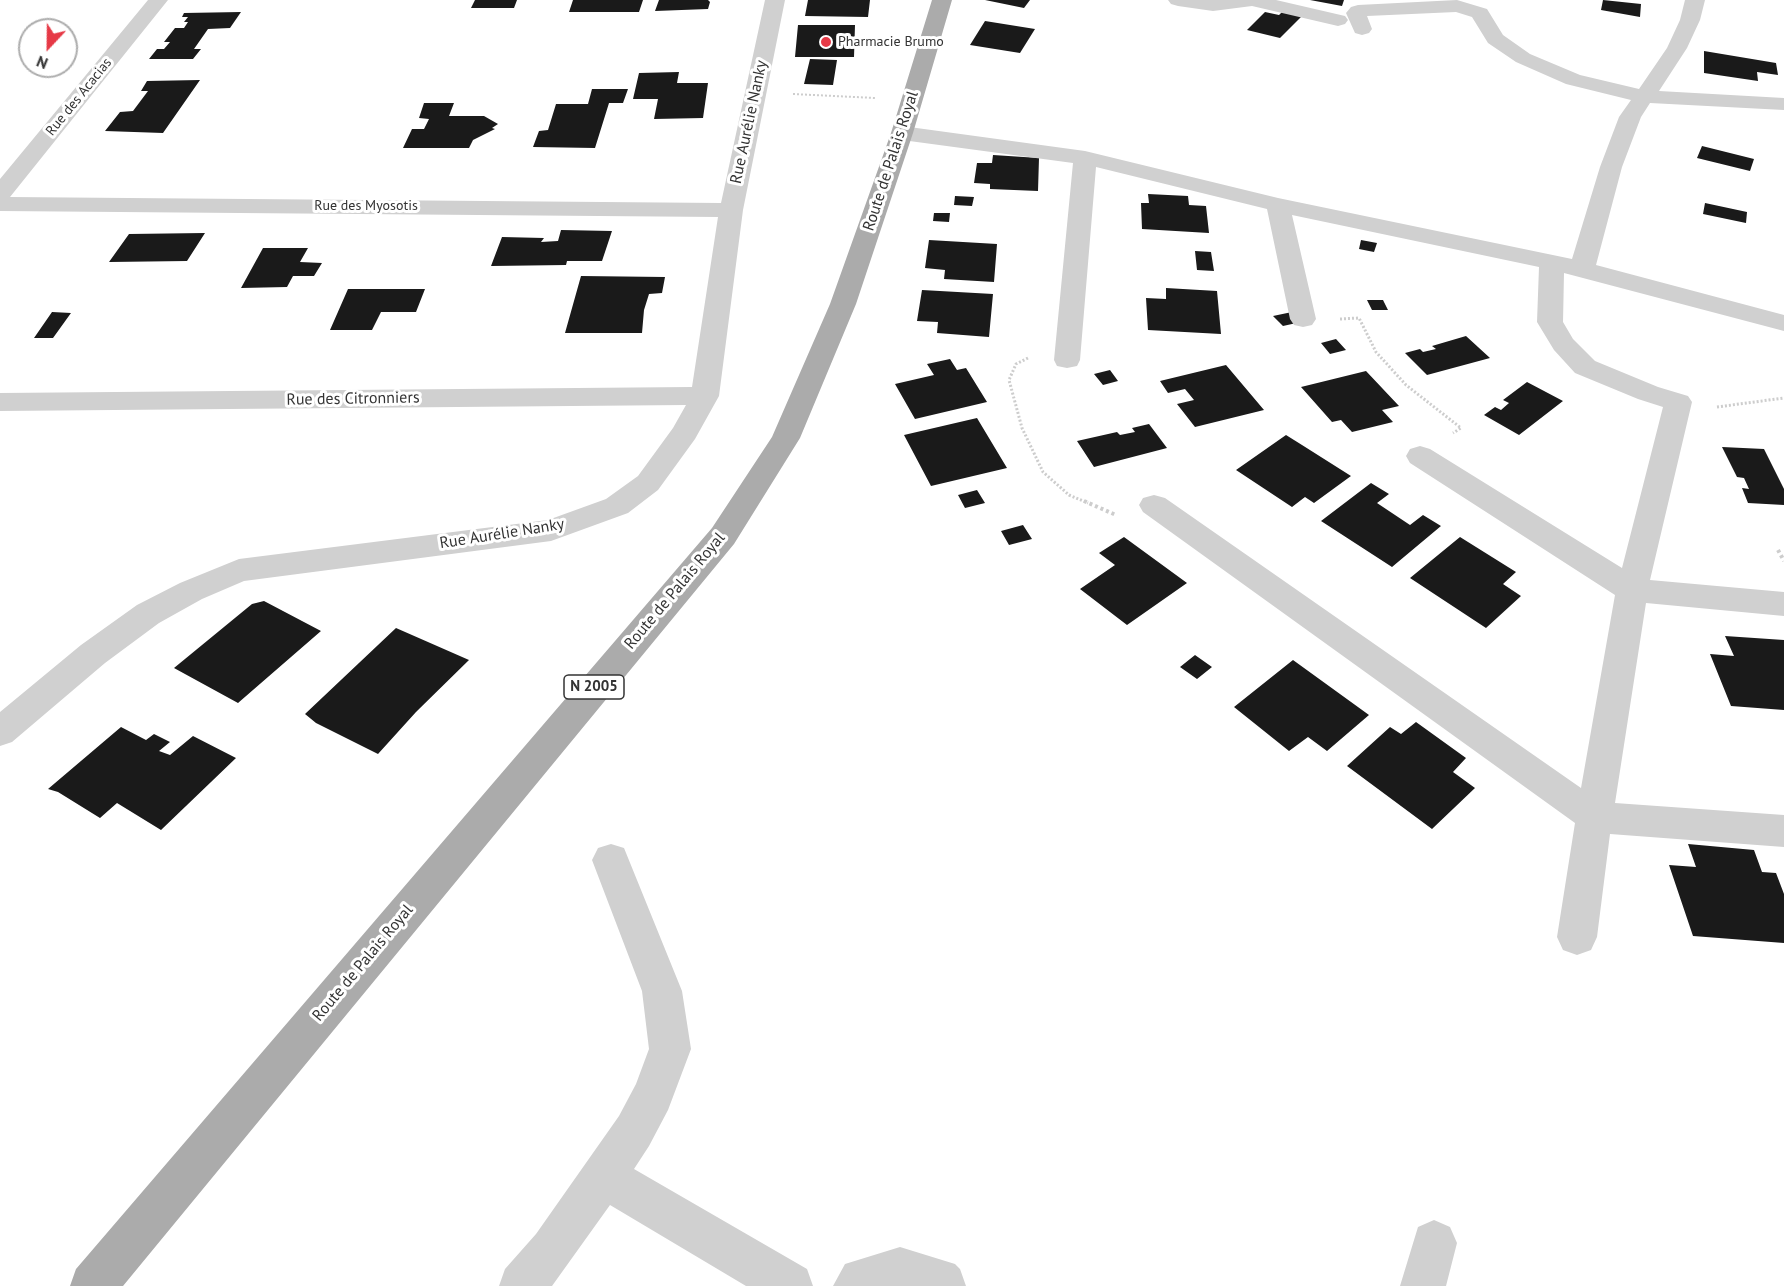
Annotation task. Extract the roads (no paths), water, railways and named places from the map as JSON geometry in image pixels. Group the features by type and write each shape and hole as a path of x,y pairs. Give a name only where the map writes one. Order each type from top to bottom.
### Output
{"main road":[{"name":"Route de Palais Royal","path":"93,1286 723,536 786,438 843,304 902,133 942,0"}],"street":[{"name":"Rue des Acacias","path":"0,194 158,0"},
{"name":"Rue Aurélie Nanky","path":"0,732 93,654 148,614 238,570 550,530 617,506 648,483 685,432 705,396 731,210 775,0"},
{"path":"1178,0 1213,5 1252,0 1338,20"},
{"path":"1582,269 1611,167 1630,117 1642,96 1655,83 1677,48 1690,20 1695,0"},
{"path":"1362,29 1356,13 1358,11 1457,6 1480,13 1495,39 1530,62 1573,80 1642,96 1784,104"},
{"path":"902,133 1085,158 1278,205 1582,269 1784,323"},
{"path":"1067,360 1085,158"},
{"name":"Rue des Myosotis","path":"0,204 731,210"},
{"path":"1278,205 1303,319"},
{"path":"1551,263 1550,322 1563,344 1585,367 1648,393 1678,402 1632,590 1594,818 1577,937"},
{"name":"Rue des Citronniers","path":"0,402 705,396"},
{"path":"1420,456 1632,590 1784,604"},
{"path":"1154,505 1594,818 1784,831"},
{"path":"522,1286 552,1250 634,1131 653,1095 670,1049 662,991 611,860"},
{"path":"604,1176 790,1286"},
{"path":"1423,1286 1434,1243"},
{"path":"856,1286 861,1280 900,1270 938,1281 943,1286"}],"place":[{"name":"Pharmacie Brumo","path":"826,42"}]}
